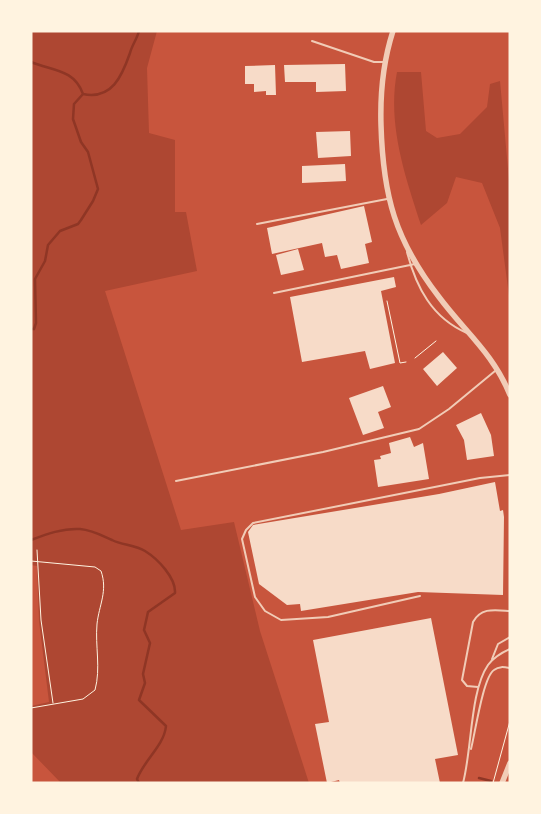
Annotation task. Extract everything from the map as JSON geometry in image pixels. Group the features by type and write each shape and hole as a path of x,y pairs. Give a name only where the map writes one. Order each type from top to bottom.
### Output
{"street":[{"path":"393,31 384,62 382,80 381,136 388,199 413,265 439,298 482,346 497,369 510,395"},
{"path":"502,783 510,763"}],"lane":[{"path":"312,40 374,62 384,62"},
{"path":"257,224 388,199"},
{"path":"274,293 413,265 422,292 434,310 456,328 471,335"},
{"path":"176,481 323,452 419,428 449,409 497,369"},
{"path":"420,596 328,617 281,620 265,611 255,597 242,539 246,530 253,523 480,478 510,474"},
{"path":"479,688 467,686 462,680 473,622 484,611 510,612"},
{"path":"468,759 479,688 498,644 510,637"},
{"path":"491,661 510,649"},
{"path":"463,783 487,680 494,670 502,667 510,668"}],"path":[{"path":"387,301 400,363 406,362"},
{"path":"415,358 436,341"},
{"path":"38,550 41,620 53,704"},
{"path":"31,561 95,567 101,571 104,580 102,605 97,623 98,661 95,690 83,699 31,708"},
{"path":"493,783 510,721"}],"shaded area":[{"path":"31,31 157,31 147,68 149,133 175,140 175,212 186,212 197,271 105,291 181,530 234,522 260,631 309,783 61,783 31,752 31,706 49,702 39,621 37,566 31,565"},
{"path":"397,72 421,72 426,131 437,138 460,134 487,107 490,84 500,81 510,191 510,303 500,228 482,183 456,177 447,203 421,225 399,150 394,111"}],"building":[{"path":"345,64 346,91 316,92 316,82 285,82 284,65"},
{"path":"275,65 276,95 266,95 266,91 254,92 254,84 245,84 245,66"},
{"path":"350,131 351,156 318,158 316,132"},
{"path":"345,164 346,181 302,183 302,166"},
{"path":"364,206 372,242 365,244 369,263 341,269 337,255 325,257 322,243 272,254 267,228"},
{"path":"298,249 304,270 281,275 276,255"},
{"path":"394,277 396,287 381,291 395,363 370,369 365,351 302,362 290,297"},
{"path":"443,352 457,368 437,386 423,369"},
{"path":"383,386 391,407 378,412 384,428 363,435 349,398"},
{"path":"481,413 491,435 494,456 467,460 464,440 456,425"},
{"path":"410,437 414,447 423,443 429,479 378,487 374,460 381,459 380,456 391,453 389,443"},
{"path":"495,482 500,511 503,510 504,517 503,595 418,592 301,611 300,604 287,605 259,584 248,532 253,525 439,494"},
{"path":"431,618 458,755 435,759 440,783 340,783 339,780 327,783 315,724 329,722 313,640"}],"waterway":[{"path":"31,329 34,329 36,323 35,279 45,261 48,245 60,231 78,224 93,201 98,189 88,152 81,142 73,119 74,104 83,94 93,95 109,90 119,78 139,31"},
{"path":"31,62 68,75 79,86 83,94"},
{"path":"31,540 61,530 89,530 116,542 145,551 160,564 173,581 175,593 148,612 144,630 150,643 143,674 145,683 139,700 166,726 162,740 140,772 137,779 139,783"},
{"path":"479,778 491,781"}]}
